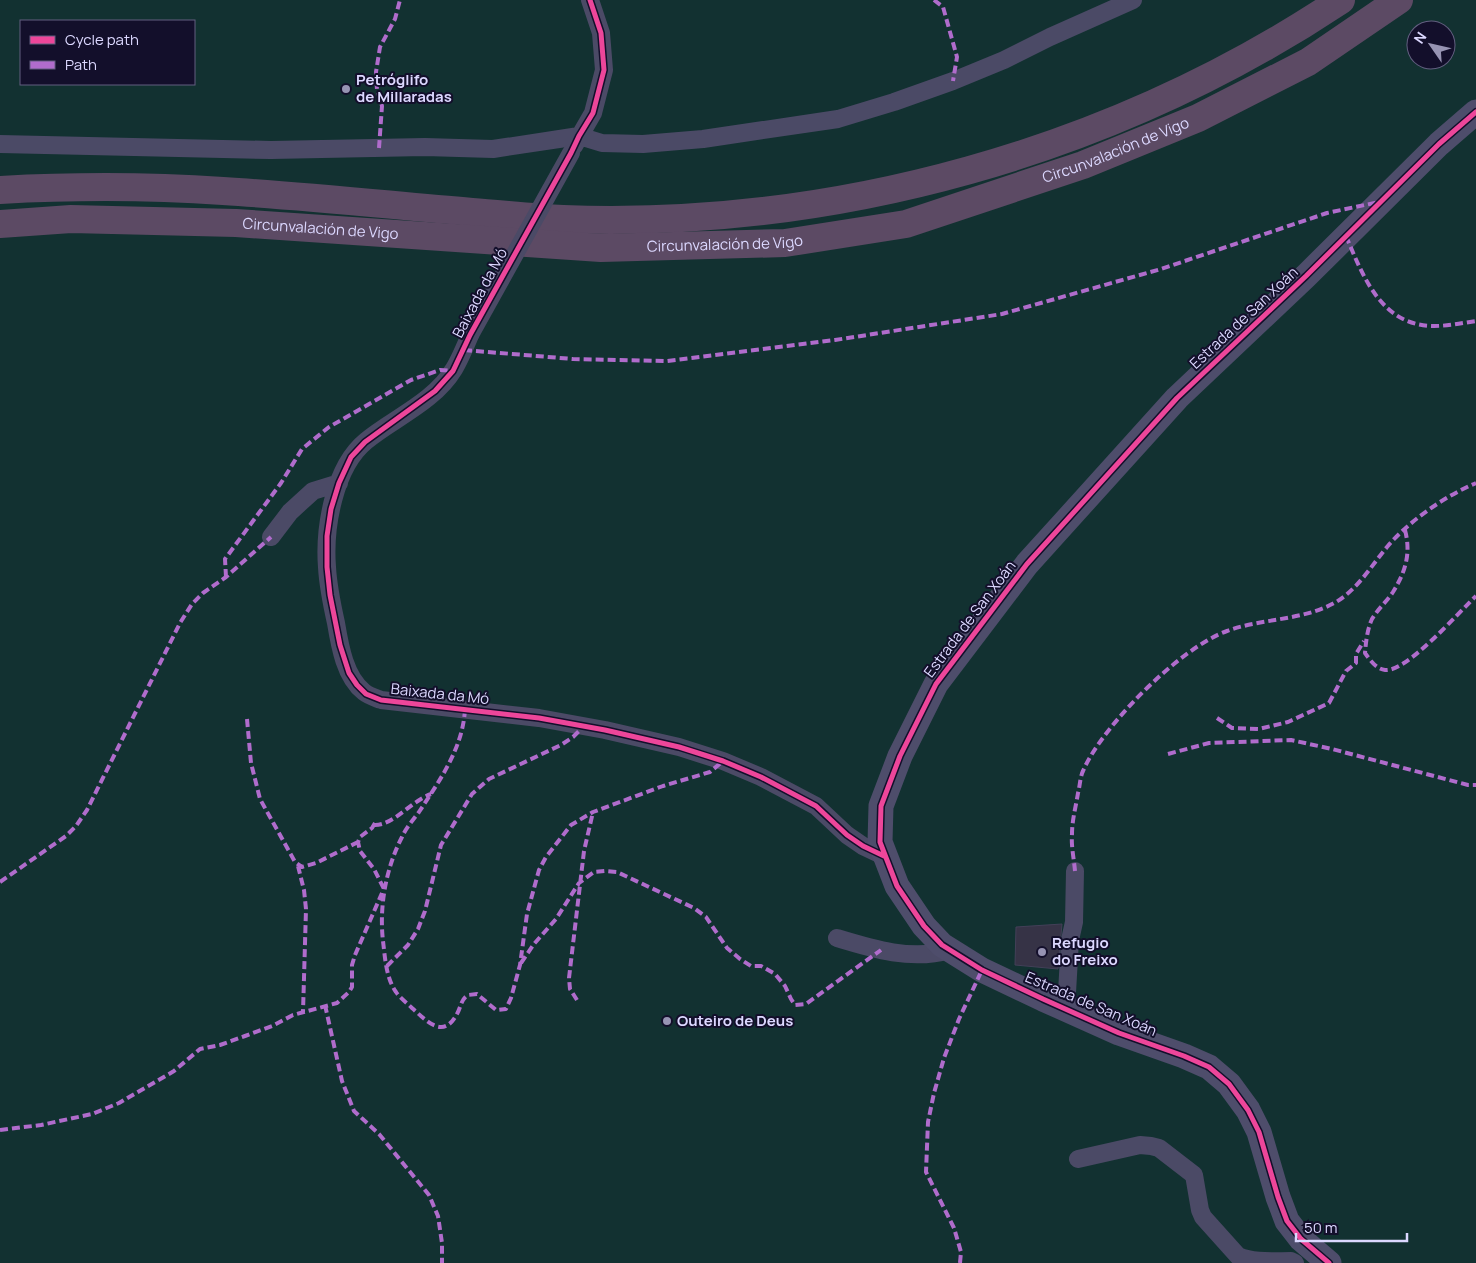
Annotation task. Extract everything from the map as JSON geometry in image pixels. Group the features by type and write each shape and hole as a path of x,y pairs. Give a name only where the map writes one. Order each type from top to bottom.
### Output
{"highway":[{"name":"Circunvalación de Vigo","path":"0,190 108,186 181,188 560,219 663,219 803,206 864,196 933,180 1001,161 1078,135 1155,103 1206,79 1284,36 1341,0"},
{"name":"Circunvalación de Vigo","path":"0,224 71,219 236,223 601,248 785,243 896,226 1083,165 1198,118 1308,62 1399,0"}],"street":[{"name":"Baixada da Mó","path":"590,0 602,33 604,70 593,113 578,136 571,153 470,335 453,371 435,391 365,442 351,457 339,483 327,536 327,566 330,595 340,644 349,673 366,694 381,700 539,718 605,730 679,747 723,761 760,777 816,806 847,835 863,846 884,856"},
{"path":"0,144 271,150 425,147 493,149 578,136 602,143 643,144 703,138 838,119 953,81 1004,60 1133,0"},
{"name":"Estrada de San Xoán","path":"1329,1263 1300,1239 1287,1222 1259,1132 1248,1110 1229,1084 1209,1067 1201,1063 1119,1033 1066,1010 982,970 942,945 919,918 897,886 880,842 881,806 900,756 936,684 1027,564 1177,398 1306,276 1439,144 1476,112"},
{"path":"272,537 290,512 313,490 339,483"},
{"path":"1066,1010 1070,940 1074,922 1075,871"},
{"path":"837,938 876,949 918,955 936,954 949,950"},
{"path":"1078,1159 1140,1145 1159,1148 1194,1175 1200,1210 1238,1256 1243,1259 1258,1261 1291,1261 1295,1263"}],"green space":[{"path":"0,0 1476,0 1476,1263 0,1263"}],"building":[{"path":"1062,924 1058,969 1015,965 1016,927"}],"marked path":[{"path":"379,148 382,106 377,90 376,72 380,47 395,19 400,0"},
{"path":"934,0 943,7 957,57 953,81"},
{"path":"464,350 573,359 667,361 835,340 1002,314 1161,269 1327,213 1379,202"},
{"path":"1346,236 1359,267 1376,296 1400,318 1416,324 1434,326 1476,321"},
{"path":"226,577 225,559 281,483 302,449 329,427 411,380 440,370 453,371"},
{"path":"1075,871 1072,829 1082,773 1107,732 1145,690 1188,653 1227,631 1310,613 1344,597 1358,584 1387,547 1406,528 1440,502 1476,483"},
{"path":"1405,530 1407,554 1404,569 1393,592 1372,619 1368,632 1365,653 1374,664 1385,670 1406,662 1432,640 1476,596"},
{"path":"0,882 66,836 76,826 87,810 180,623 192,604 271,537"},
{"path":"1217,718 1232,728 1259,729 1288,722 1329,703 1346,671 1356,663 1356,654 1364,641"},
{"path":"465,709 460,737 449,763 396,849 388,874 383,901 383,941 390,980 399,996 423,1018 435,1026 446,1026 452,1022 462,1001 468,995 477,994 496,1010 506,1009 520,965 527,914 539,870 546,857 571,825 593,812 663,786 710,772 723,761"},
{"path":"247,719 251,763 260,799 295,862 302,867 316,863 358,842"},
{"path":"387,966 408,945 418,929 425,911 441,845 472,794 489,779 561,745 584,726"},
{"path":"1168,754 1209,743 1291,740 1468,785 1476,785"},
{"path":"374,825 388,822 431,794"},
{"path":"577,1000 570,989 569,978 584,851 593,812"},
{"path":"375,823 372,828 360,837 358,842 360,851 374,869 384,889"},
{"path":"298,866 304,890 306,909 303,1012"},
{"path":"521,963 534,944 556,919 579,883 594,872 605,871 617,872 694,908 706,917 727,948 740,959 751,966 761,966 775,974 785,986 795,1005 806,1004 881,950"},
{"path":"0,1130 41,1125 92,1114 119,1103 174,1071 200,1049 220,1045 245,1036 272,1026 293,1015 337,1003 352,987 352,965 355,955 382,893"},
{"path":"960,1263 961,1252 954,1228 926,1172 928,1122 944,1058 959,1019 982,970"},
{"path":"325,1005 342,1081 354,1111 379,1134 429,1195 438,1216 442,1243 442,1263"}],"cycle path":[{"path":"590,0 601,33 604,70 593,113 470,335 453,371 435,391 365,442 351,457 339,483 331,509 327,536 327,567 330,595 340,645 349,673 366,694 381,700 539,718 605,730 679,747 723,761 761,777 816,806 847,835 863,846 884,856"},
{"path":"1329,1263 1301,1239 1287,1221 1259,1132 1248,1110 1229,1084 1209,1067 1119,1033 1043,999 982,970 942,945 924,926 897,886 880,842 881,806 900,756 936,684 1027,564 1177,398 1306,276 1439,144 1476,112"}],"place":[{"name":"Petróglifo de Millaradas","path":"346,89"},
{"name":"Refugio do Freixo","path":"1042,952"},
{"name":"Outeiro de Deus","path":"667,1021"}]}
